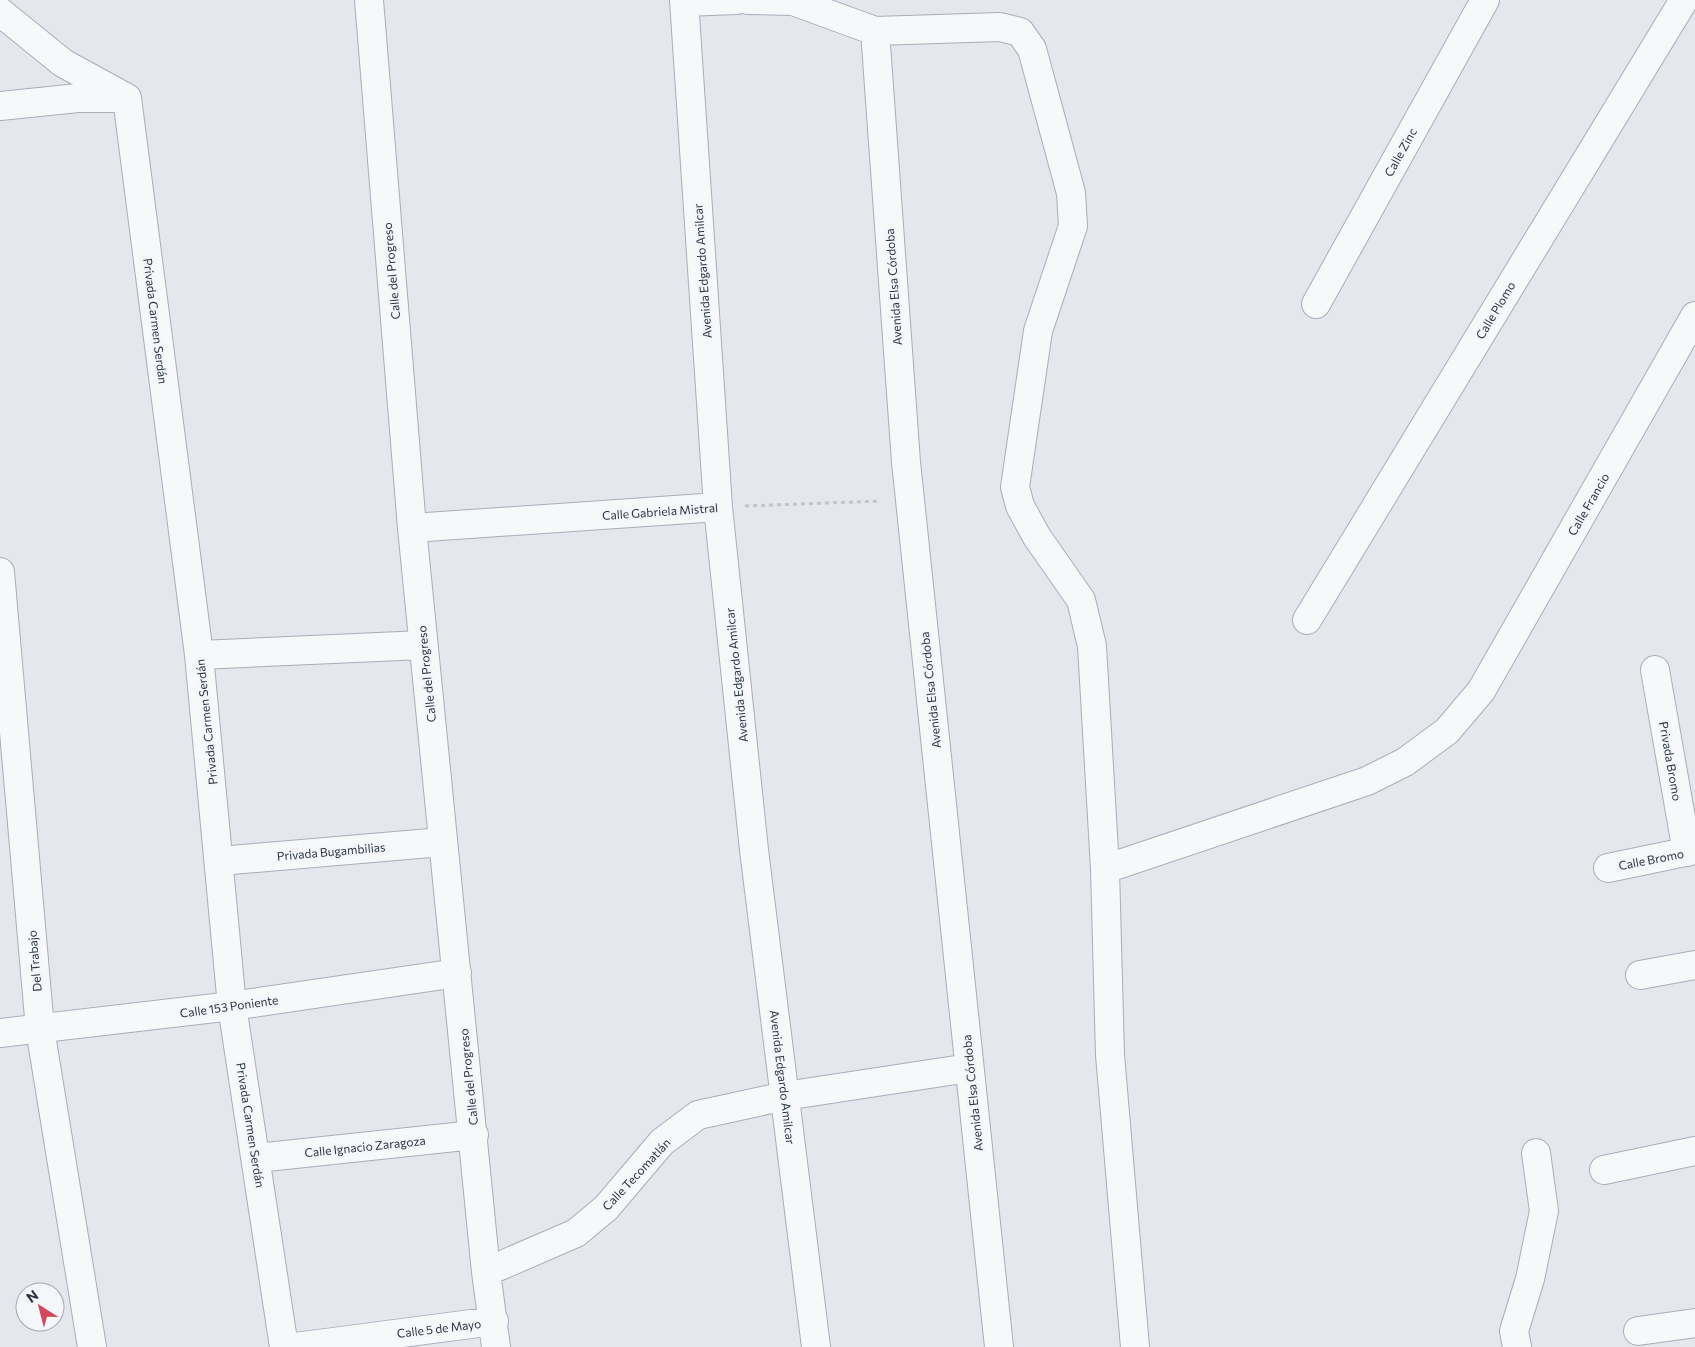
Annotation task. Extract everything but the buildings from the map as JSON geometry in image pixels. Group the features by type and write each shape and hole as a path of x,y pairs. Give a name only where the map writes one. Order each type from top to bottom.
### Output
{"street":[{"name":"Calle del Progreso","path":"369,0 423,645 442,842 474,1134 486,1272 495,1334"},
{"path":"684,1 737,0"},
{"path":"748,0 793,1 875,32 1000,27 1020,32 1032,49 1035,59 1071,193 1073,226 1038,331 1015,487 1024,514 1037,537 1081,600 1092,646 1105,869 1110,1055 1135,1347"},
{"name":"Calle Zinc","path":"1316,304 1485,0"},
{"name":"Calle Plomo","path":"1307,620 1684,0"},
{"name":"Avenida Edgardo Amilcar","path":"684,1 718,507 753,840 816,1347"},
{"path":"0,12 63,63 127,98"},
{"name":"Avenida Elsa Córdoba","path":"875,32 910,500 999,1347"},
{"path":"0,106 78,98 127,98"},
{"name":"Privada Carmen Serdán","path":"127,98 199,654 220,861 232,1006 257,1158 284,1347"},
{"name":"Calle Francio","path":"1105,869 1367,781 1405,762 1447,731 1481,691 1695,316"},
{"name":"Calle Gabriela Mistral","path":"412,528 718,507"},
{"name":"Del Trabajo","path":"0,572 40,1029 92,1347"},
{"path":"199,654 423,645"},
{"name":"Privada Bromo","path":"1655,670 1691,851"},
{"name":"Privada Bugambilias","path":"220,861 442,842"},
{"name":"Calle Bromo","path":"1608,868 1691,851"},
{"path":"1640,975 1695,965"},
{"name":"Calle 153 Poniente","path":"0,1033 232,1006 457,973"},
{"name":"Calle Tecomatlán","path":"486,1272 576,1233 606,1208 662,1142 698,1116 785,1096 969,1068"},
{"name":"Calle Ignacio Zaragoza","path":"257,1158 474,1134"},
{"path":"1604,1170 1695,1151"},
{"path":"1517,1347 1514,1331 1530,1279 1544,1212 1536,1153"},
{"path":"1638,1331 1695,1323"},
{"name":"Calle 5 de Mayo","path":"295,1347 495,1334"}],"path":[{"name":"Calle Gabriela Mistral","path":"718,507 910,500"}]}
